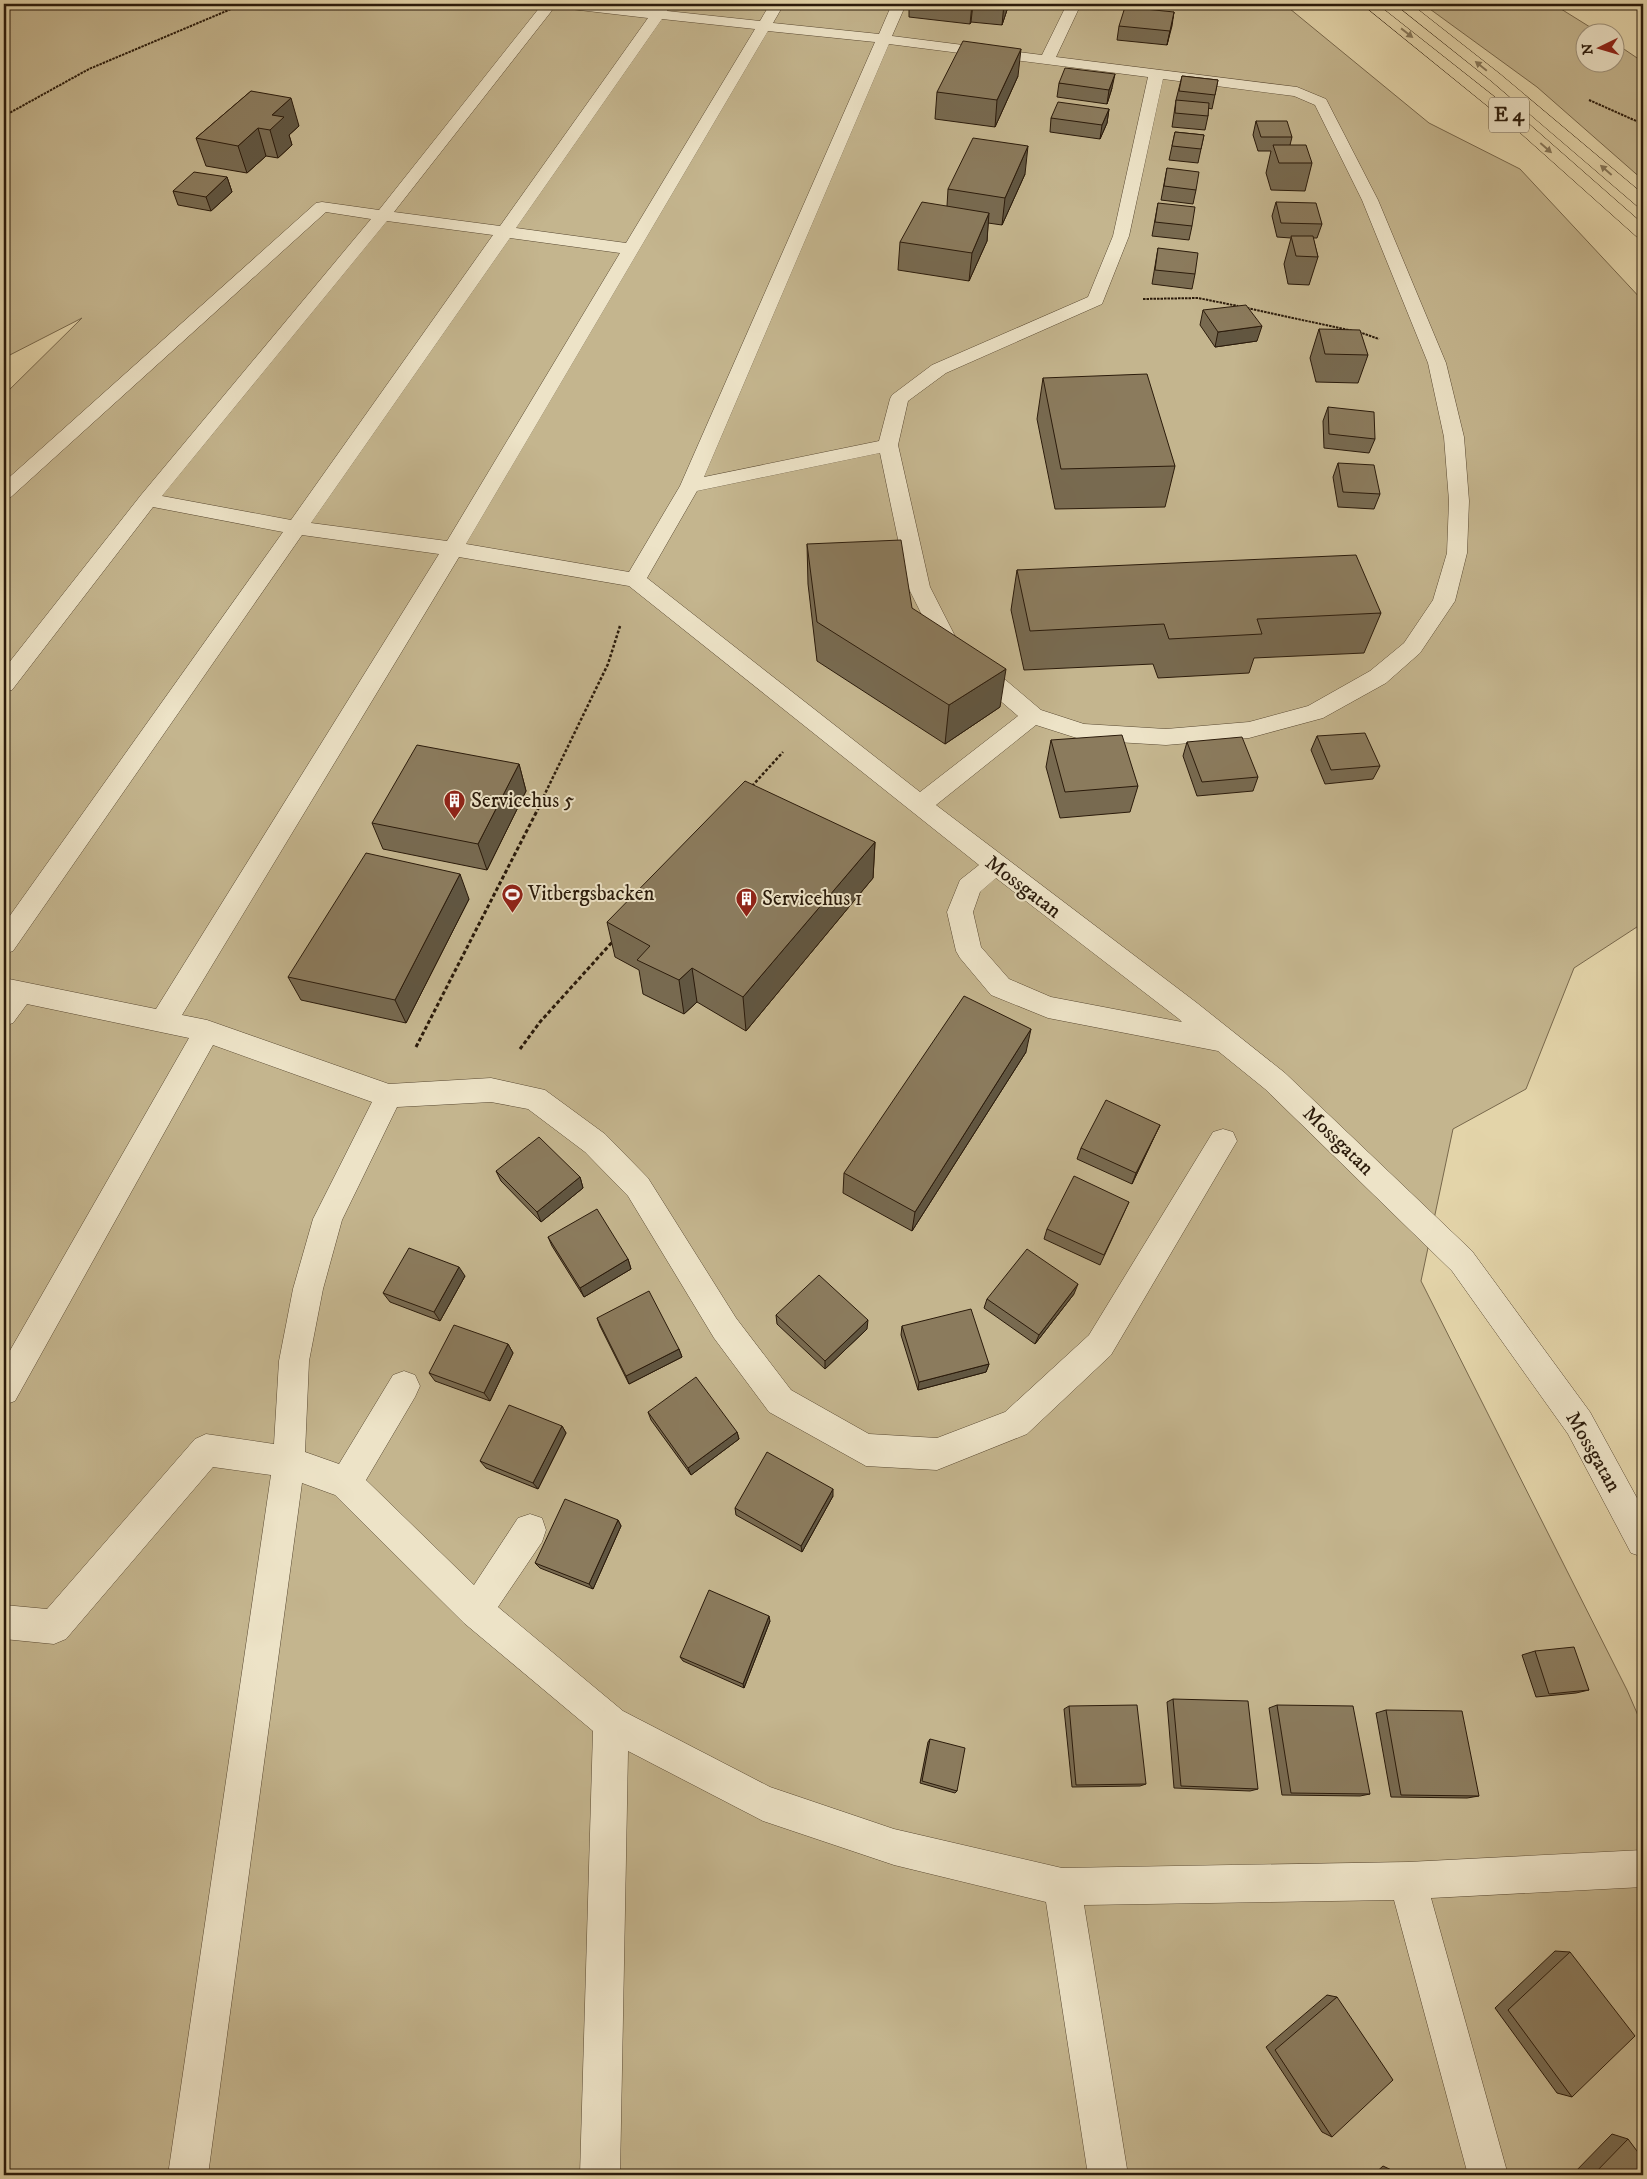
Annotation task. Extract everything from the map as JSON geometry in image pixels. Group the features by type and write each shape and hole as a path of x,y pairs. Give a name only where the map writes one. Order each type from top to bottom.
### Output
{"highway":[{"name":"E 4","path":"1369,4 1523,127 1643,233"},
{"name":"E 4","path":"1402,4 1495,77 1643,202"}],"street":[{"path":"163,1022 453,549 777,4"},
{"path":"148,500 296,528 453,549 635,580 690,486 899,4"},
{"path":"1047,60 1074,4"},
{"path":"4,684 148,500 554,7 662,9 764,26 883,39 1297,92 1321,102 1370,200 1437,363 1454,437 1459,500 1457,553 1444,600 1412,648 1378,677 1315,712 1249,730 1166,737 1083,732 1033,716 947,644 919,587 888,444 899,399 939,369 1096,300 1121,236 1156,75"},
{"path":"4,944 662,9"},
{"path":"4,493 322,207 631,249"},
{"path":"690,486 888,444"},
{"name":"Mossgatan","path":"635,580 942,824 1225,1041 1275,1081 1331,1132 1462,1261 1579,1423 1643,1541"},
{"path":"920,805 1033,716"},
{"path":"995,865 969,887 960,912 969,951 1000,988 1048,1008 1225,1041"},
{"path":"4,1016 12,991 207,1031 389,1096 491,1090 536,1098 596,1143 638,1187 725,1328 780,1400 866,1450 937,1454 1016,1423 1100,1345 1223,1140"},
{"path":"4,1390 207,1031"},
{"path":"188,2175 289,1462 294,1361 308,1289 328,1219 389,1096"},
{"path":"346,1483 404,1386"},
{"path":"4,1622 54,1627 206,1450 289,1462 346,1483 476,1611 610,1723 763,1803 894,1846 1062,1886 1408,1881 1643,1868"},
{"path":"476,1611 530,1530"},
{"path":"600,2175 610,1723"},
{"path":"1408,1881 1488,2175"},
{"path":"1062,1886 1108,2175"}],"path":[{"path":"4,116 89,69 243,4"},
{"path":"1096,300 1198,298 1362,332 1437,363"},
{"path":"389,1096 430,1022 582,720 608,664 635,580"},
{"path":"745,793 812,719"},
{"path":"491,1090 540,1022 619,933"}],"shaded area":[{"path":"4,4 1284,4 1429,123 1520,169 1643,301 1643,923 1574,968 1526,1089 1453,1129 1421,1281 1627,1690 1643,1727 1643,2175 4,2175 4,395 82,318 4,358"},
{"path":"1423,4 1553,4 1582,22 1574,22 1574,72 1624,72 1624,49 1643,62 1643,180 1537,87"}],"building":[{"path":"1125,7 1174,12 1170,31 1119,26"},
{"path":"963,41 1021,49 997,100 937,92"},
{"path":"1065,68 1115,74 1109,90 1059,83"},
{"path":"1182,76 1218,80 1215,95 1179,91"},
{"path":"251,91 291,98 272,115 284,117 270,130 258,128 238,146 196,138"},
{"path":"1176,100 1209,103 1208,116 1175,113"},
{"path":"1058,102 1109,109 1102,125 1051,118"},
{"path":"1256,121 1287,121 1292,137 1261,137"},
{"path":"1175,132 1204,135 1201,149 1172,146"},
{"path":"973,138 1028,146 1005,198 948,189"},
{"path":"1273,145 1306,145 1312,163 1279,163"},
{"path":"1167,168 1199,172 1196,190 1164,186"},
{"path":"194,172 227,177 206,197 173,191"},
{"path":"922,202 989,213 972,253 900,242"},
{"path":"1276,202 1316,203 1322,224 1281,223"},
{"path":"1158,203 1195,207 1192,226 1155,222"},
{"path":"1291,236 1313,236 1318,257 1296,256"},
{"path":"1158,248 1198,253 1195,274 1155,270"},
{"path":"1246,305 1262,326 1218,332 1203,310"},
{"path":"1319,329 1360,330 1368,355 1325,354"},
{"path":"1147,374 1175,466 1061,469 1043,378"},
{"path":"1328,407 1374,412 1375,439 1329,434"},
{"path":"1338,463 1374,465 1380,494 1343,492"},
{"path":"901,540 912,608 1006,669 949,705 817,622 807,544"},
{"path":"1356,555 1381,613 1257,619 1262,634 1169,639 1164,624 1030,631 1017,570"},
{"path":"1365,733 1380,766 1331,770 1317,736"},
{"path":"1122,735 1138,786 1065,792 1051,740"},
{"path":"1242,737 1258,777 1202,782 1187,742"},
{"path":"417,745 519,764 478,844 372,823"},
{"name":"Servicehus 1","path":"745,781 875,842 743,997 692,968 679,980 637,960 650,946 607,922"},
{"path":"366,853 460,874 395,1000 288,977"},
{"path":"964,996 1031,1029 915,1212 844,1173"},
{"path":"1106,1100 1160,1125 1136,1173 1081,1148"},
{"path":"539,1137 580,1177 537,1212 496,1171"},
{"path":"1074,1176 1129,1202 1104,1255 1047,1229"},
{"path":"597,1209 628,1259 580,1288 548,1237"},
{"path":"409,1248 459,1267 434,1312 383,1293"},
{"path":"1027,1249 1078,1284 1039,1335 987,1299"},
{"path":"819,1275 868,1320 825,1361 776,1315"},
{"path":"649,1291 679,1349 626,1376 597,1318"},
{"path":"971,1309 989,1364 919,1382 902,1326"},
{"path":"454,1325 508,1344 484,1393 429,1373"},
{"path":"696,1377 737,1432 688,1468 648,1412"},
{"path":"509,1405 562,1426 533,1483 480,1461"},
{"path":"767,1452 833,1489 801,1546 735,1508"},
{"path":"565,1499 618,1520 589,1584 535,1563"},
{"path":"709,1590 769,1616 743,1684 680,1657"},
{"path":"1574,1647 1589,1690 1549,1694 1535,1651"},
{"path":"1173,1699 1248,1701 1258,1789 1181,1786"},
{"path":"1137,1705 1146,1784 1076,1785 1069,1706"},
{"path":"1277,1705 1353,1706 1370,1794 1291,1793"},
{"path":"1386,1710 1462,1711 1479,1796 1401,1795"},
{"path":"930,1739 965,1748 957,1791 922,1781"},
{"path":"1570,1952 1635,2036 1572,2097 1508,2010"},
{"path":"1337,1997 1393,2080 1332,2137 1275,2050"},
{"path":"1628,2139 1643,2159 1643,2175 1593,2175"}],"place":[{"name":"Servicehus 5","path":"455,820"},
{"name":"Vitbergsbacken","path":"512,913"},
{"name":"Servicehus 1","path":"746,918"}]}
